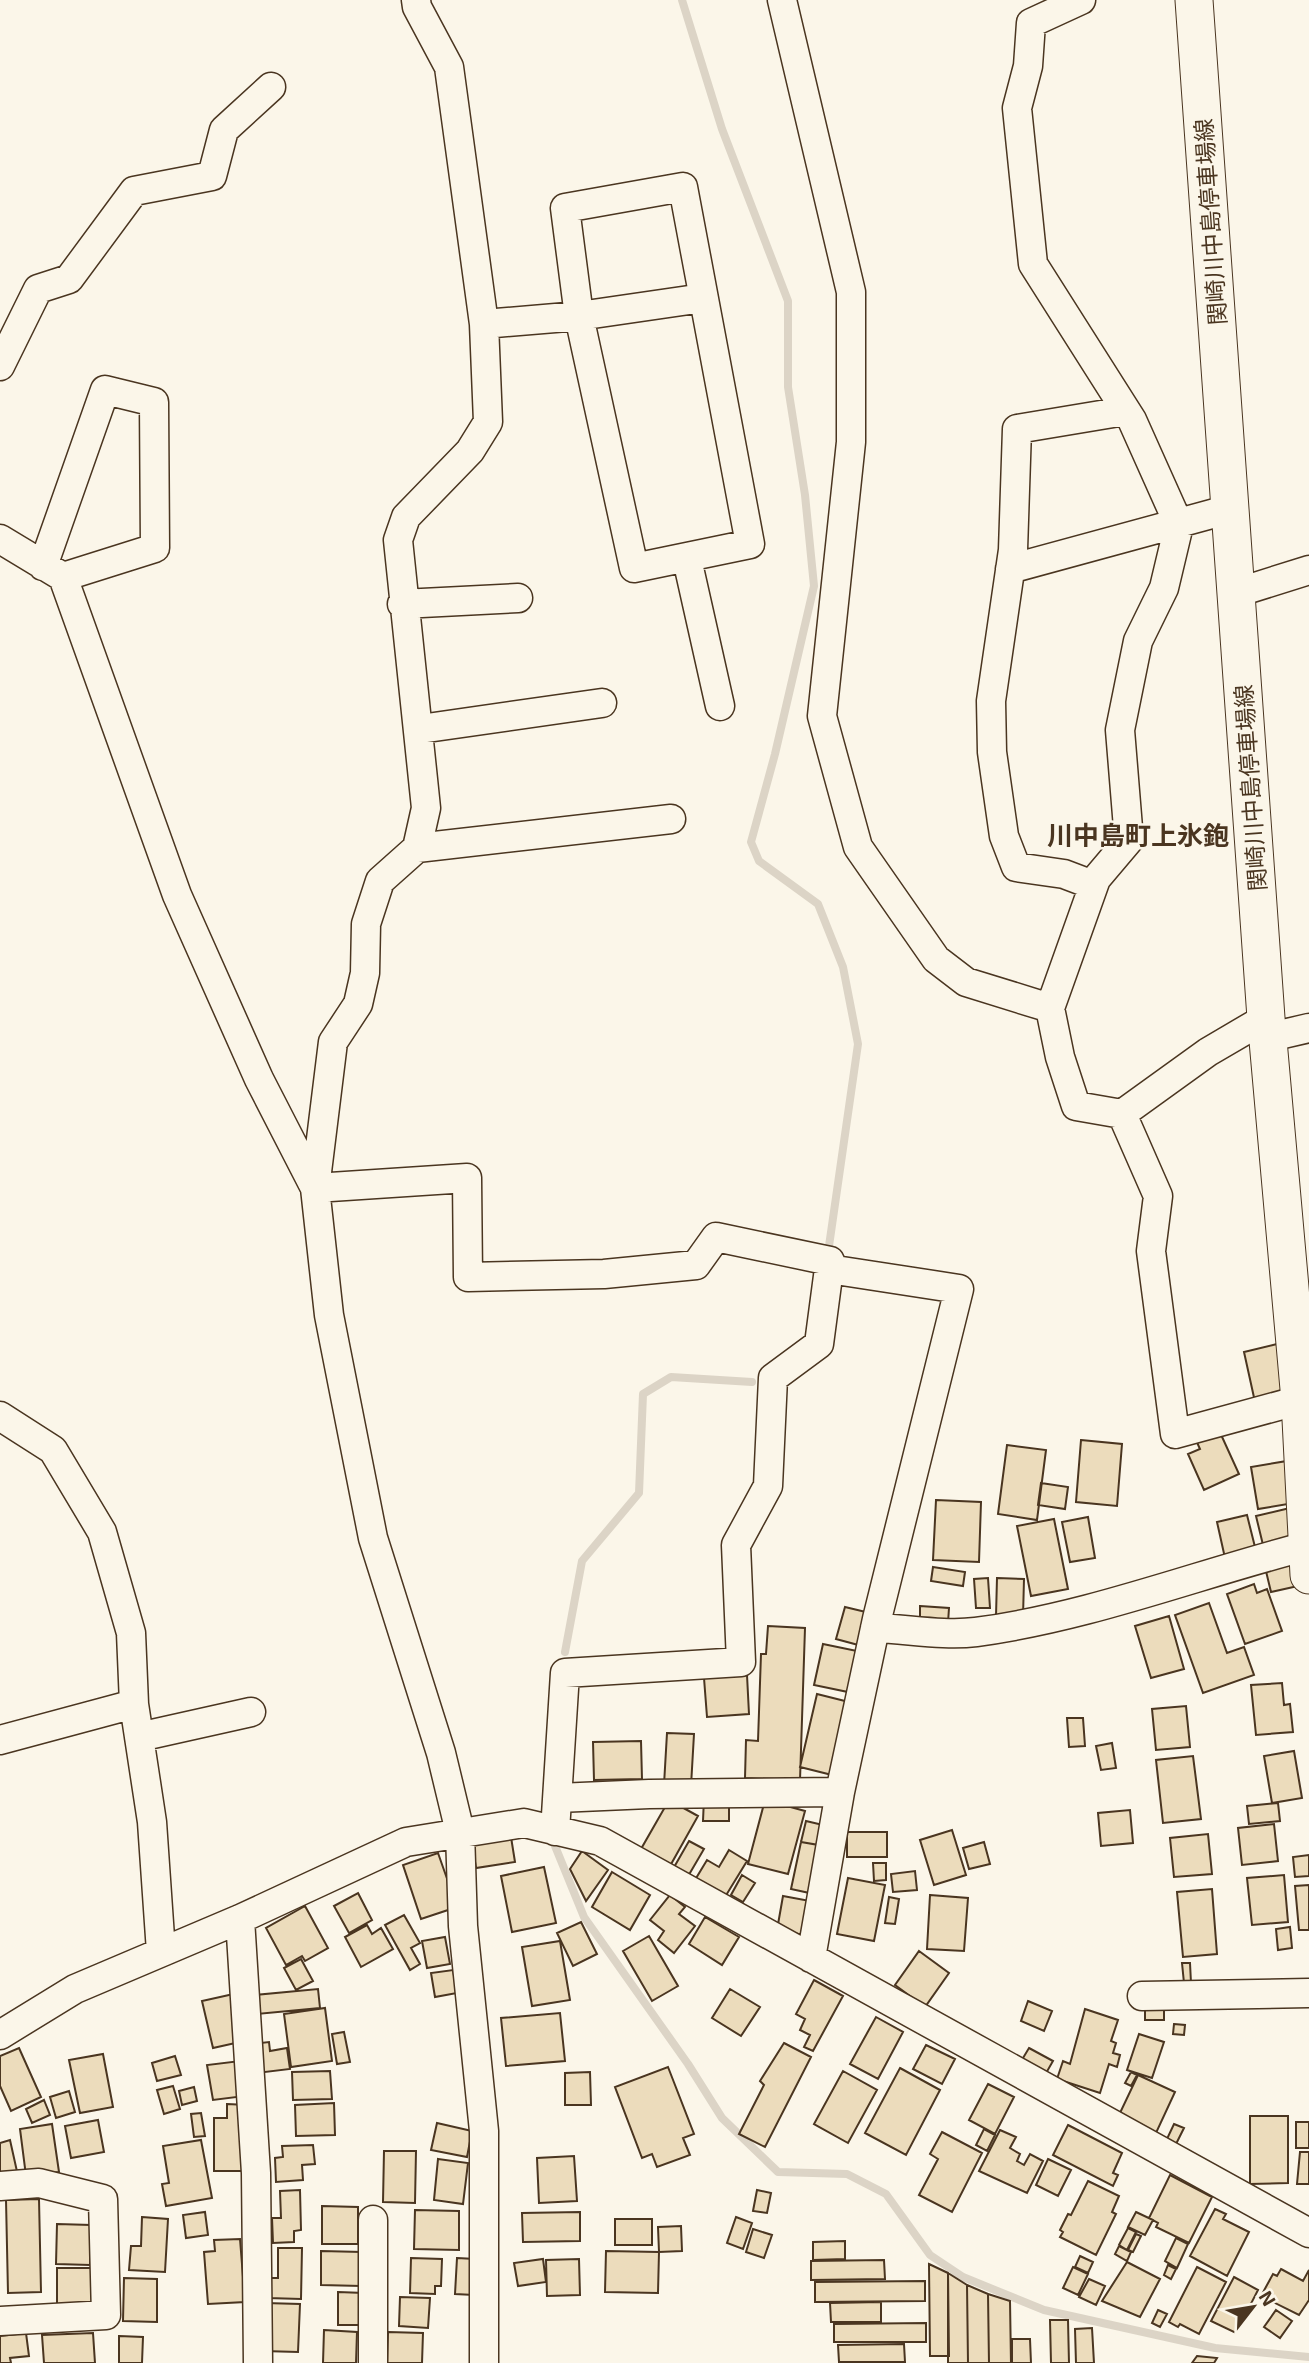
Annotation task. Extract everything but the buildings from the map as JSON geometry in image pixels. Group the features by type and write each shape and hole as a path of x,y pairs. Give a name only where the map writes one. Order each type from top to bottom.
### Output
{"main road":[{"name":"関崎川中島停車場線","path":"1199,0 1230,509 1268,1027 1300,1400 1308,1547"}],"street":[{"path":"416,0 449,67 484,324 488,422 470,451 406,517 398,540 402,604 419,729 426,808 417,848"},
{"path":"782,0 851,292 851,442 822,716 858,847 936,959 966,982 1049,1008"},
{"path":"1081,0 1031,23 1028,66 1017,108 1033,264 1125,411 1179,525 1164,588 1138,641 1120,730 1129,840 1093,885 1049,1008 1060,1057 1076,1106 1122,1114 1208,1052 1268,1027 1309,1028"},
{"path":"0,366 38,289 69,279 134,191 212,176 224,130 271,87"},
{"path":"683,187 750,544 634,568 579,316 565,208 683,187"},
{"path":"484,324 579,316 703,298"},
{"path":"0,539 53,572 155,548 154,402 105,390 53,572 177,895 259,1079 315,1188"},
{"path":"1093,885 1065,874 1016,867 1004,836 992,752 991,701 1010,569 1017,429 1125,411"},
{"path":"1010,569 1230,509"},
{"path":"687,559 720,706"},
{"path":"1236,593 1309,570"},
{"path":"402,604 518,598"},
{"path":"419,729 602,704"},
{"path":"484,2363 484,2131 463,1926 460,1832 441,1753 373,1538 329,1315 315,1188 333,1042 358,1004 365,973 366,924 380,881 417,848 671,819"},
{"path":"1122,1114 1158,1196 1151,1251 1175,1434 1300,1400"},
{"path":"315,1188 467,1178 468,1277 604,1274 696,1265 716,1237 830,1261 819,1344 772,1378 768,1486 736,1545 741,1662 565,1673 555,1830"},
{"path":"811,1958 839,1792 875,1628 959,1289 829,1269"},
{"path":"0,1416 53,1450 102,1532 131,1633 134,1704 152,1822 161,1952"},
{"path":"875,1628 974,1632 1120,1600 1308,1547"},
{"path":"0,1740 134,1704"},
{"path":"139,1737 251,1712"},
{"path":"558,1798 839,1792"},
{"path":"0,2035 75,1989 240,1919 406,1842 524,1823 600,1841 1309,2233"},
{"path":"240,1919 256,2173 258,2363"},
{"path":"1142,1996 1309,1993"},
{"path":"0,2186 39,2183 103,2199 106,2315 0,2321"},
{"path":"373,2220 373,2363"}],"waterway":[{"path":"682,0 722,129 788,301 788,387 805,495 814,586 775,754 751,842 759,861 818,904 843,967 858,1044 829,1246"},
{"path":"565,1652 582,1561 639,1493 643,1394 671,1377 752,1382"},
{"path":"555,1846 584,1917 688,2064 722,2118 778,2172 847,2174 886,2194 930,2255 963,2277 1044,2310 1215,2348 1309,2357"}],"district":[{"name":"川中島町上氷鉋","path":"1138,834"}]}
